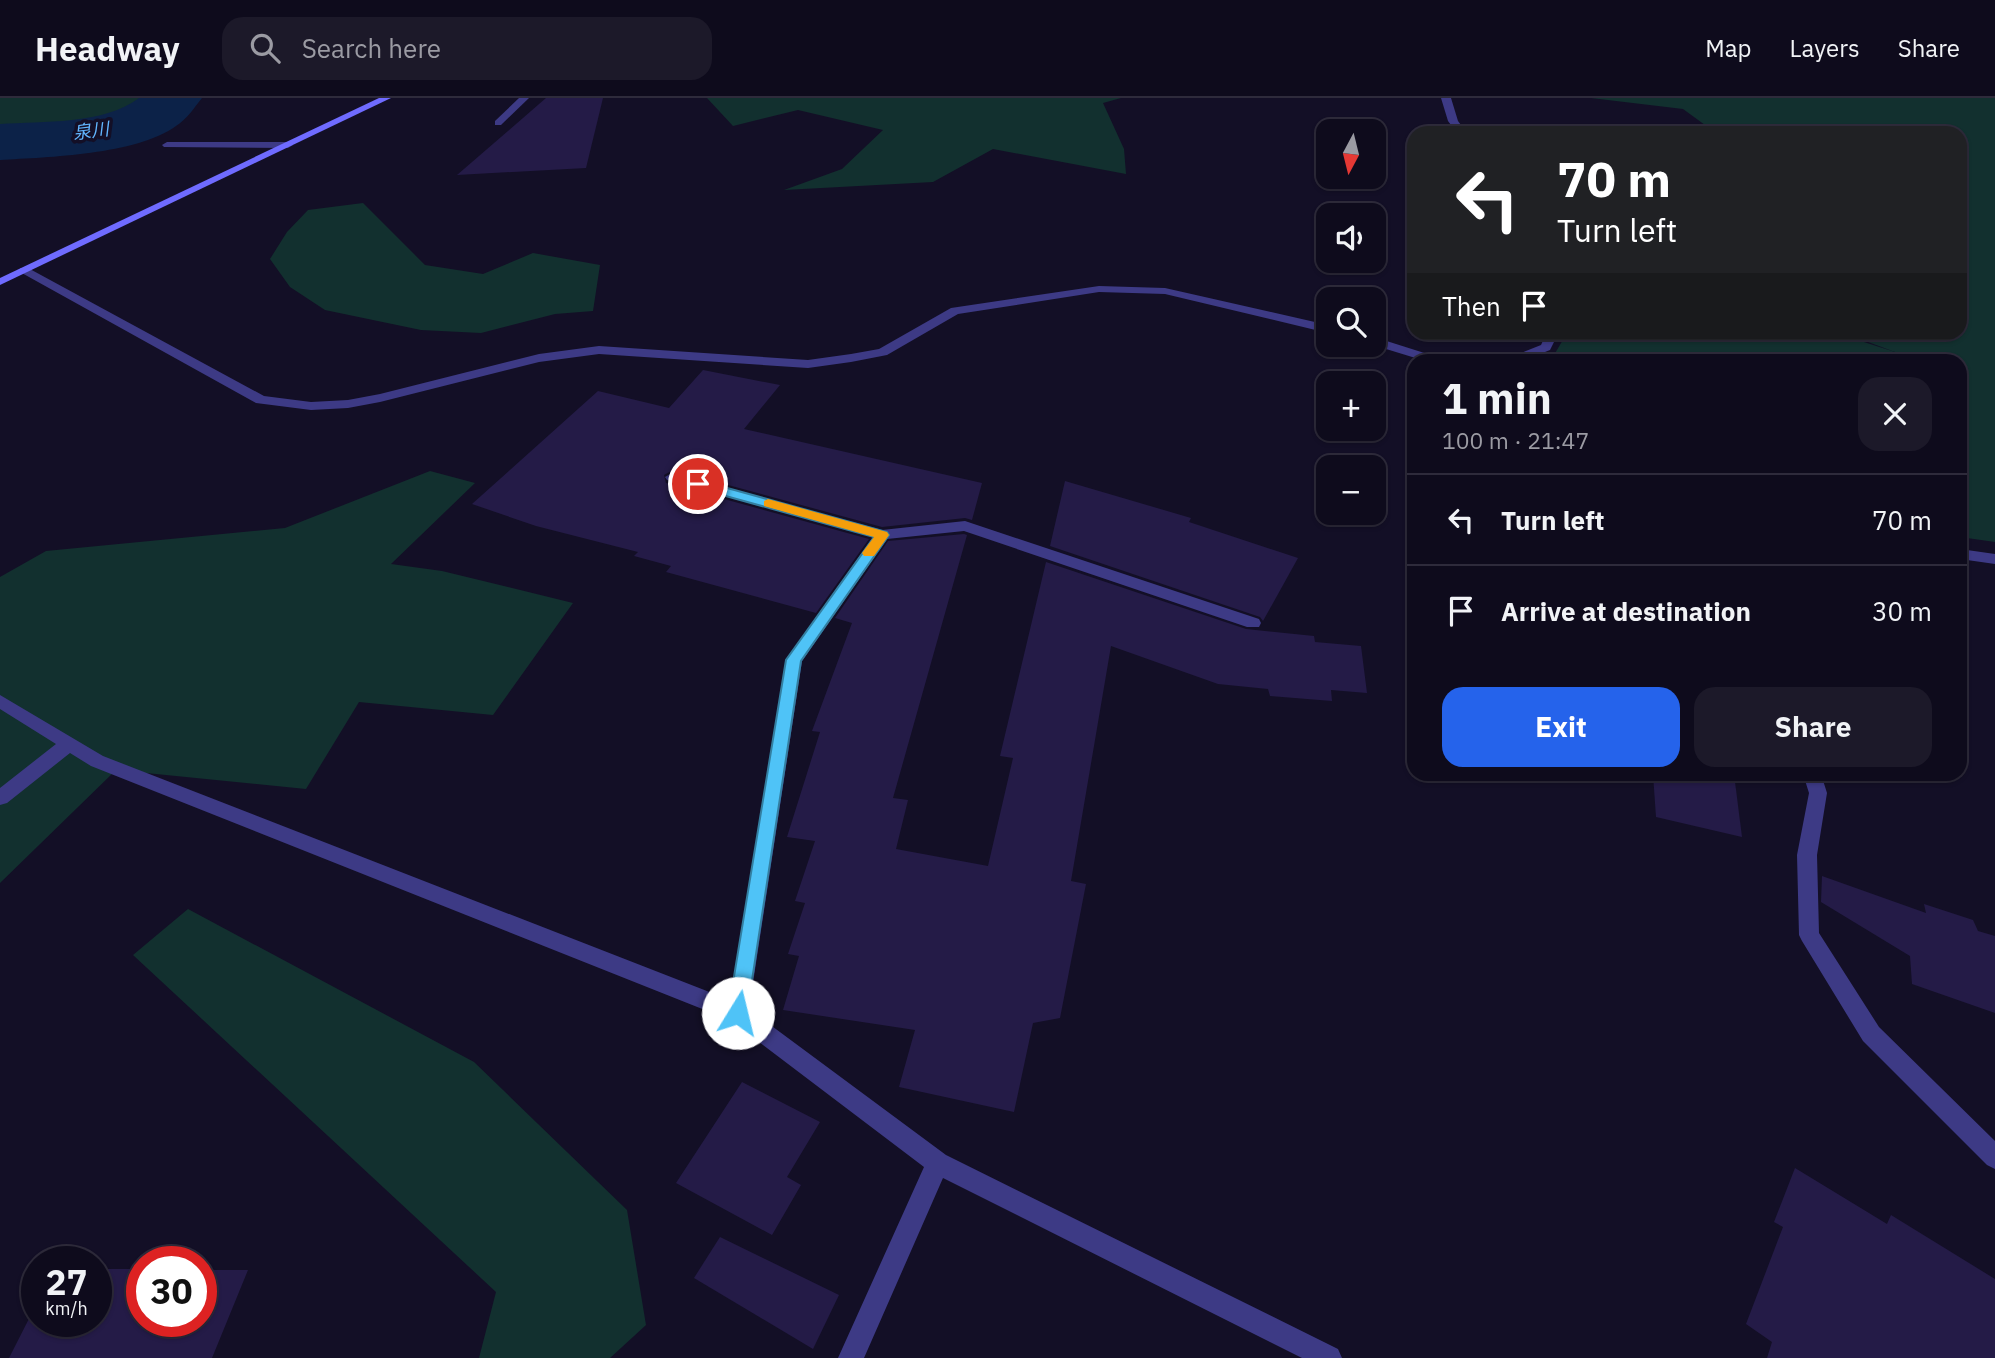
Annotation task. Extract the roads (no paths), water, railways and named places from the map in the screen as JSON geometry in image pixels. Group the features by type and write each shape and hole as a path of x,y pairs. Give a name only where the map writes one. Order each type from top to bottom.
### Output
{"street":[{"path":"0,282 386,98"},
{"path":"498,123 524,98"},
{"path":"1446,98 1457,126"},
{"path":"167,145 288,145"},
{"path":"24,271 261,400 311,406 380,398 539,358 598,350 807,364 850,358 883,352 956,311 1099,289 1165,291 1316,326"},
{"path":"1529,354 1546,347 1549,340"},
{"path":"1386,345 1414,354"},
{"path":"672,477 882,535 965,526 1253,623"},
{"path":"738,1013 794,660 882,535"},
{"path":"1967,555 1995,559"},
{"path":"0,701 97,761 738,1013 938,1163 1329,1358"},
{"path":"0,798 69,744"},
{"path":"1814,781 1818,793 1807,855 1809,935 1871,1034 1995,1157"},
{"path":"851,1358 938,1163"}],"waterway":[{"name":"泉川","path":"0,142 78,136 119,128 152,116 173,98"}]}
